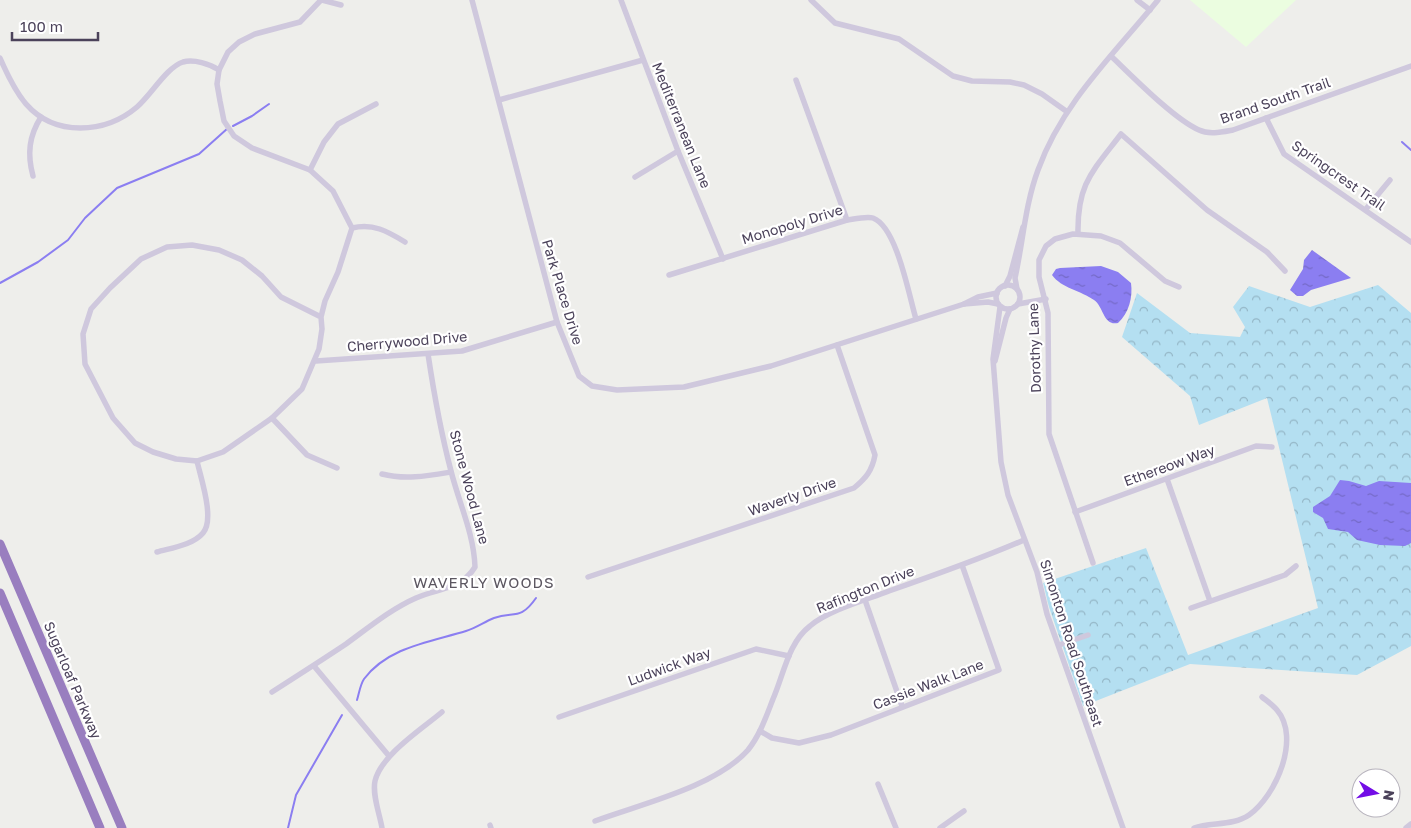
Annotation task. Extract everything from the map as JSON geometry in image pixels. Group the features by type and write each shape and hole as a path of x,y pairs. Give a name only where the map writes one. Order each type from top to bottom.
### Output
{"highway":[{"name":"Sugarloaf Parkway","path":"0,544 122,828"},
{"path":"0,593 100,828"}],"street":[{"path":"321,317 281,298 262,276 242,260 219,250 192,245 167,247 141,259 91,309 83,334 85,364 113,418 135,443 152,452 176,459 197,461 222,452 272,418 302,389 316,361 322,329 321,317 352,228 333,191 310,170 252,148 234,136 224,121 218,84 220,70 228,52 239,42 255,34 300,22 321,0 341,5"},
{"name":"Park Place Drive","path":"472,0 557,322 579,376 592,386 616,390 684,387 762,368 964,304 978,297 996,293"},
{"name":"Mediterranean Lane","path":"622,0 678,152 723,258"},
{"path":"811,0 835,23 900,39 954,76 972,81 1010,82 1024,85 1042,94 1066,112"},
{"path":"1137,0 1150,10"},
{"path":"994,365 994,347 999,306 996,293 1005,286 1010,276 1038,171 1049,141 1066,112 1158,0"},
{"name":"Brand South Trail","path":"1111,56 1183,120 1200,131 1214,133 1233,130 1411,66"},
{"path":"0,58 9,79 27,104 41,117 58,125 74,128 96,128 116,120 136,108 156,90 169,70 184,62 210,64 220,70"},
{"path":"499,100 643,60"},
{"path":"796,80 847,220"},
{"path":"310,170 324,142 338,124 376,104"},
{"path":"33,176 28,160 31,132 41,117"},
{"name":"Springcrest Trail","path":"1266,118 1284,154 1411,242"},
{"path":"1078,234 1078,205 1087,180 1121,134 1207,210 1267,252 1285,271"},
{"path":"635,177 678,152"},
{"path":"1366,209 1390,180"},
{"name":"Monopoly Drive","path":"669,275 847,220 873,218 886,228 895,246 916,319"},
{"path":"1018,304 1015,278 1026,220"},
{"path":"352,228 366,224 392,234 405,242"},
{"name":"Dorothy Lane","path":"1093,563 1049,434 1048,313 1038,268 1042,254 1055,239 1078,234 1101,236 1113,239 1165,281 1179,288"},
{"path":"1005,286 1034,300"},
{"path":"994,365 1010,309 1018,304 1046,299"},
{"name":"Park Place Drive","path":"964,304 985,302 999,306"},
{"path":"999,306 1010,309"},
{"name":"Cherrywood Drive","path":"316,361 428,354 487,345 557,322"},
{"name":"Waverly Drive","path":"588,577 854,488 866,478 872,468 875,455 837,345"},
{"name":"Stone Wood Lane","path":"272,692 314,666 378,621 416,598 452,588 471,574 475,567 474,548 451,472 435,399 428,354"},
{"name":"Simonton Road Southeast","path":"994,365 1001,462 1008,495 1037,572 1047,614 1060,644 1123,828"},
{"path":"272,418 306,456 337,468"},
{"name":"Ethereow Way","path":"1076,512 1256,446 1272,447"},
{"path":"157,552 192,541 202,534 208,524 208,510 197,461"},
{"path":"382,474 396,478 451,472"},
{"path":"1167,479 1210,601"},
{"name":"Rafington Drive","path":"595,821 700,783 718,774 747,750 760,730 789,656 799,637 808,627 865,600 962,565 1024,540"},
{"name":"Cassie Walk Lane","path":"760,730 772,738 800,743 831,735 902,706 1000,670 962,565"},
{"path":"1191,608 1285,575 1296,566"},
{"path":"865,600 902,706"},
{"path":"1060,644 1088,635"},
{"name":"Ludwick Way","path":"559,717 756,649 789,656"},
{"path":"314,666 389,756"},
{"path":"1194,828 1208,823 1229,823 1248,815 1265,798 1278,778 1287,753 1285,729 1278,710 1262,697"},
{"path":"382,828 374,783 380,768 389,756 442,712"},
{"path":"878,784 896,828"},
{"path":"940,828 964,810"},
{"path":"1406,828 1411,824"}],"shaded area":[{"path":"1190,0 1296,0 1246,47"}],"green space":[{"path":"1378,285 1411,313 1411,646 1357,675 1190,664 1083,706 1049,607 1043,583 1146,548 1188,655 1318,608 1267,398 1199,425 1190,396 1122,337 1137,293 1190,333 1240,337 1245,327 1233,307 1249,286 1310,307"}],"water":[{"path":"1312,250 1351,278 1311,290 1303,296 1297,296 1290,290 1303,269 1304,260"},
{"path":"1101,266 1118,272 1131,283 1129,304 1125,314 1118,323 1109,322 1094,300 1066,286 1052,275 1056,269 1060,268"},
{"path":"1340,480 1366,486 1379,481 1411,483 1411,543 1405,546 1380,545 1357,540 1348,532 1328,529 1323,518 1313,512 1313,507 1330,496"}],"waterway":[{"path":"233,126 269,104"},
{"path":"0,283 38,262 68,240 85,218 117,188 199,154 228,128"},
{"path":"1402,142 1411,150"},
{"path":"357,700 364,679 374,668 397,653 410,647 470,630 494,618 521,613 536,598"},
{"path":"288,828 296,795 342,715"}],"district":[{"name":"WAVERLY WOODS","path":"484,582"}]}
